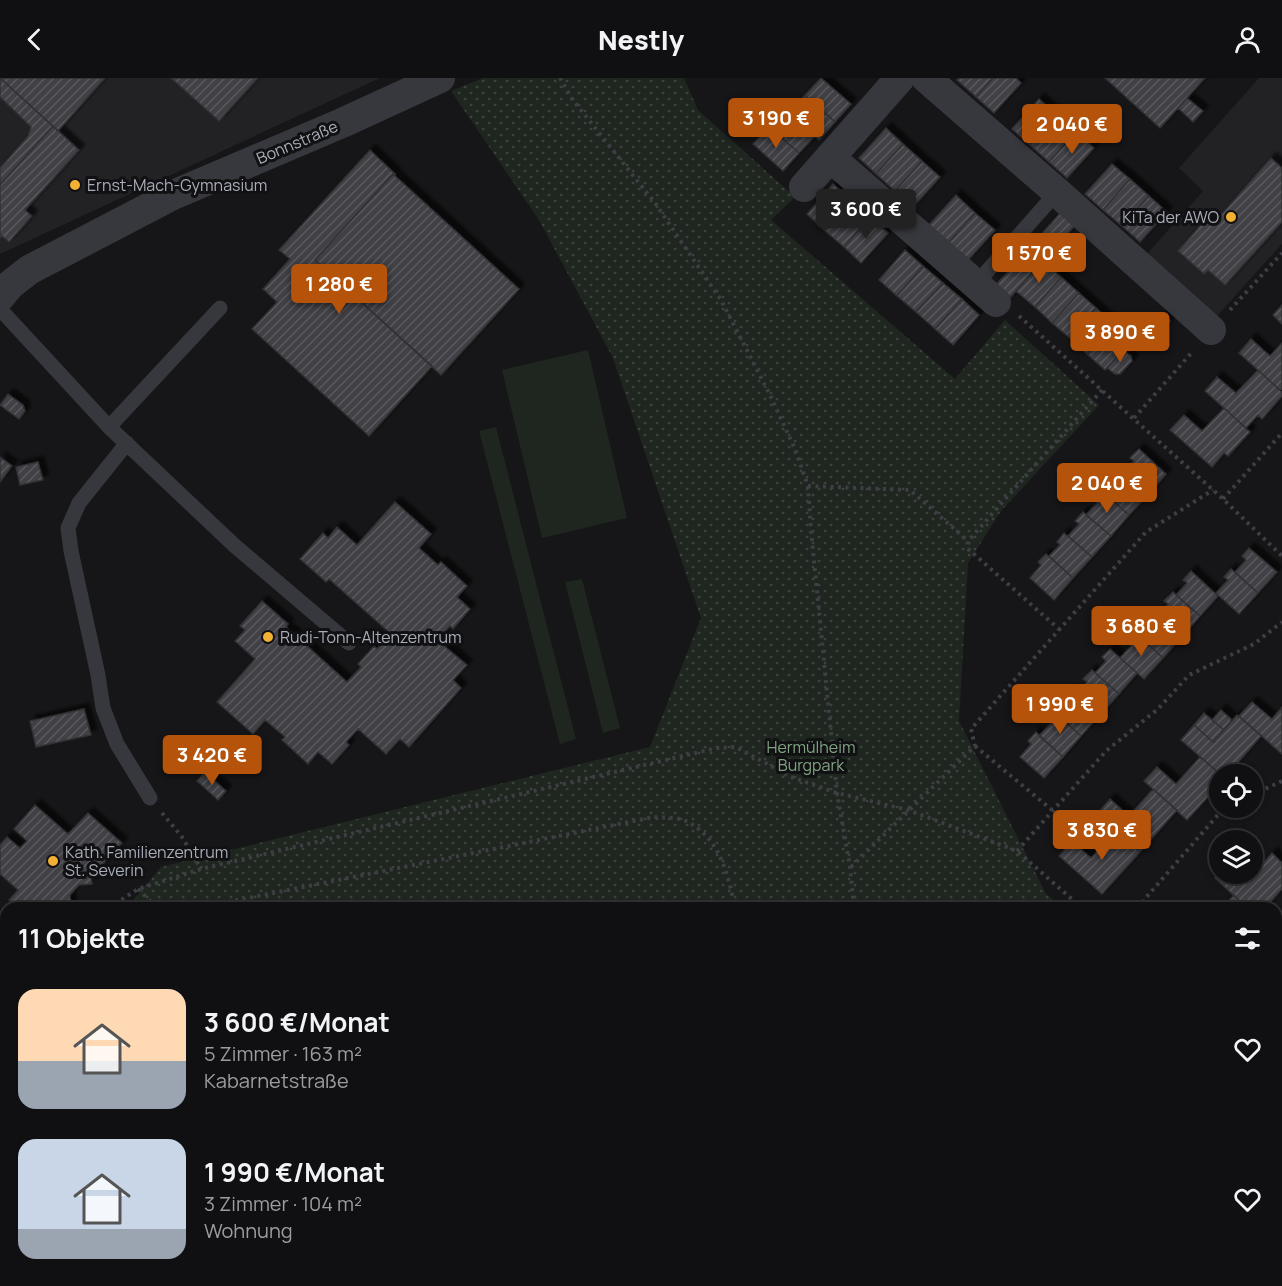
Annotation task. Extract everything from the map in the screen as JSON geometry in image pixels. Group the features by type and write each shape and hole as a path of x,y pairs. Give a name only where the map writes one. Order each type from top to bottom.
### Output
{"street":[{"name":"Bonnstraße","path":"0,297 10,285 29,270 173,195 342,123 440,78"},
{"path":"804,188 900,78"},
{"path":"926,78 1211,330"},
{"path":"830,157 986,293"}],"lane":[{"path":"986,293 1057,192"},
{"path":"109,427 220,308"},
{"path":"0,309 109,427 235,546 349,644"},
{"path":"127,443 79,503 68,528 70,551 98,675 103,708 117,744 150,798"}],"path":[{"path":"560,78 572,99 655,203 721,300 795,449 808,486 837,793 850,867 853,902"},
{"path":"986,293 1006,305 1102,390 1223,499 1282,556"},
{"path":"1060,630 967,548 968,541 1102,390"},
{"path":"1223,499 1282,433"},
{"path":"808,486 910,490 968,541"},
{"path":"1052,810 975,746 971,729 1146,532 1213,490"},
{"path":"1017,850 1106,751 1158,709 1189,675 1254,644 1282,622"},
{"path":"850,867 975,746"},
{"path":"119,902 138,890 201,869 717,748 736,747 791,777 837,793 908,810 1017,850 1075,902"},
{"path":"1263,790 1282,781"},
{"path":"150,798 182,837 201,869"},
{"path":"228,902 654,817 685,820 710,839 727,871 734,902"},
{"path":"1142,902 1215,818"},
{"path":"138,890 151,902"}],"shaded area":[{"name":"Ernst-Mach-Gymnasium","path":"0,78 380,78 0,254"},
{"name":"KiTa der AWO","path":"1259,78 1282,78 1282,244 1217,316 1147,254 1203,191 1179,168"}],"green space":[{"name":"Hermülheim Burgpark","path":"483,78 684,78 698,110 795,197 771,220 955,379 1005,320 1099,405 1001,511 968,563 959,721 1046,894 1056,902 132,902 161,867 650,747 701,618 613,358 539,220 451,91"},
{"path":"588,350 627,518 542,538 502,370"},
{"path":"496,427 576,739 560,744 479,431"},
{"path":"582,579 620,728 603,733 565,582"}],"building":[{"path":"0,78 53,126 0,185 0,168 28,136 31,127 0,97"},
{"path":"0,78 105,78 58,131"},
{"path":"171,78 258,78 219,121"},
{"path":"821,78 851,104 835,122 805,95"},
{"path":"959,78 993,78 976,97 957,80"},
{"path":"993,78 1016,78 1021,83 994,113 976,97"},
{"path":"1105,78 1205,78 1160,128"},
{"path":"805,95 835,122 819,140 789,113"},
{"path":"1187,98 1203,111 1193,122 1178,108"},
{"path":"1039,99 1057,115 1030,145 1012,129"},
{"path":"785,109 815,136 799,153 769,127"},
{"path":"1057,115 1076,132 1049,162 1030,145"},
{"path":"53,126 79,150 25,210 32,216 9,242 2,236 0,238 0,185"},
{"path":"769,127 799,153 783,171 753,144"},
{"path":"886,128 903,144 876,174 859,158"},
{"path":"1076,132 1094,148 1067,178 1049,162"},
{"path":"903,144 922,161 895,191 876,174"},
{"path":"370,150 395,174 315,260 432,366 369,436 252,329 277,302 263,289 290,259 279,250"},
{"path":"1271,158 1282,168 1282,222 1225,285 1208,270 1204,274 1178,251 1206,219 1212,225"},
{"path":"922,161 940,177 913,207 895,191"},
{"path":"1112,164 1130,179 1103,210 1085,194"},
{"path":"393,174 519,289 441,375 315,260"},
{"path":"1130,179 1149,196 1122,226 1103,210"},
{"path":"833,184 851,200 824,230 807,214"},
{"path":"956,195 975,213 948,243 929,225"},
{"path":"1149,196 1167,212 1140,242 1122,226"},
{"path":"851,200 870,217 844,247 824,230"},
{"path":"1063,210 1077,223 1008,300 994,287"},
{"path":"975,213 995,230 968,260 948,243"},
{"path":"870,217 888,233 861,263 844,247"},
{"path":"905,250 923,266 897,296 879,280"},
{"path":"1043,261 1061,277 1035,307 1016,291"},
{"path":"923,266 943,283 916,312 897,296"},
{"path":"1061,277 1079,293 1052,323 1035,307"},
{"path":"943,283 962,299 935,329 916,312"},
{"path":"1079,293 1096,308 1070,338 1052,323"},
{"path":"962,299 979,315 953,345 935,329"},
{"path":"1282,305 1282,324 1273,315"},
{"path":"1096,308 1114,324 1087,354 1070,338"},
{"path":"1163,314 1170,321 1158,335 1151,328"},
{"path":"1114,324 1132,340 1105,370 1087,354"},
{"path":"1251,339 1270,356 1282,343 1282,389 1280,390 1239,353"},
{"path":"1123,350 1131,356 1132,361 1120,374 1115,374 1107,368"},
{"path":"1258,370 1282,392 1282,396 1262,419 1258,415 1246,428 1205,391 1217,377 1236,393"},
{"path":"8,394 23,405 25,411 19,419 0,405"},
{"path":"1224,408 1250,432 1228,456 1224,453 1212,467 1170,430 1184,415 1202,431"},
{"path":"1139,449 1166,474 1148,495 1123,473 1134,461 1130,458"},
{"path":"0,457 12,466 0,482"},
{"path":"38,462 43,480 20,485 16,467"},
{"path":"1120,470 1148,495 1129,515 1105,494 1116,482 1112,479"},
{"path":"1102,491 1129,515 1111,536 1086,515 1097,503 1094,500"},
{"name":"Rudi-Tonn-Altenzentrum","path":"395,502 431,534 419,548 438,565 441,562 467,586 457,597 470,609 453,629 450,626 437,640 467,665 453,680 461,688 409,747 400,739 386,754 358,729 346,742 349,745 332,764 318,752 308,764 282,740 285,737 265,720 253,734 217,702 255,659 235,641 245,630 240,626 262,601 288,624 286,627 347,682 361,667 358,664 374,646 377,649 390,633 329,579 326,582 300,559 323,533 328,538 337,527 357,545"},
{"path":"1083,512 1111,536 1092,557 1068,536 1079,524 1075,521"},
{"path":"1064,533 1092,557 1073,578 1049,556 1060,545 1057,542"},
{"path":"1249,548 1277,572 1258,593 1235,572 1246,560 1242,556"},
{"path":"1046,554 1073,578 1054,600 1030,578 1041,565 1038,562"},
{"path":"1231,569 1258,593 1239,614 1216,593 1228,580 1224,577"},
{"path":"1191,571 1218,596 1200,616 1176,595 1187,583 1183,580"},
{"path":"1173,592 1200,616 1182,637 1157,616 1168,604 1164,601"},
{"path":"1154,613 1182,637 1163,658 1139,636 1149,624 1146,622"},
{"path":"1136,633 1163,658 1144,679 1120,658 1131,646 1128,642"},
{"path":"1110,649 1137,673 1119,694 1095,673 1106,661 1102,657"},
{"path":"1092,670 1119,694 1100,715 1077,694 1087,682 1083,679"},
{"path":"1073,691 1100,715 1081,736 1058,715 1069,703 1065,699"},
{"path":"1252,702 1272,719 1282,707 1282,754 1239,716"},
{"path":"84,709 91,735 36,747 30,721"},
{"path":"1221,710 1231,719 1224,730 1212,720"},
{"path":"1054,712 1081,736 1063,757 1039,736 1051,723 1047,720"},
{"path":"1204,713 1224,730 1213,742 1194,725"},
{"path":"1237,715 1261,736 1237,764 1209,764 1181,740 1194,725 1213,742"},
{"path":"1036,732 1063,757 1044,778 1020,757 1031,744 1028,741"},
{"path":"1200,757 1209,765 1209,796 1187,820 1144,781 1157,767 1176,784"},
{"path":"205,772 226,791 218,800 197,781"},
{"path":"1153,789 1177,810 1140,852 1097,814 1110,799 1129,816"},
{"name":"Kath. Familienzentrum St. Severin","path":"35,805 68,834 88,813 122,843 91,877 92,884 79,885 70,895 71,902 11,902 9,900 18,890 0,874 0,845 7,837 20,848 27,841 14,829"},
{"path":"1116,831 1140,852 1102,894 1059,856 1072,841 1091,858"},
{"path":"1272,853 1282,863 1282,889 1270,902 1241,902 1221,884 1263,884 1263,863"},
{"path":"1234,895 1241,902 1228,902"}],"place":[{"name":"Ernst-Mach-Gymnasium","path":"75,185"},
{"name":"KiTa der AWO","path":"1231,217"},
{"name":"Rudi-Tonn-Altenzentrum","path":"268,637"},
{"name":"Kath. Familienzentrum St. Severin","path":"53,861"}]}
